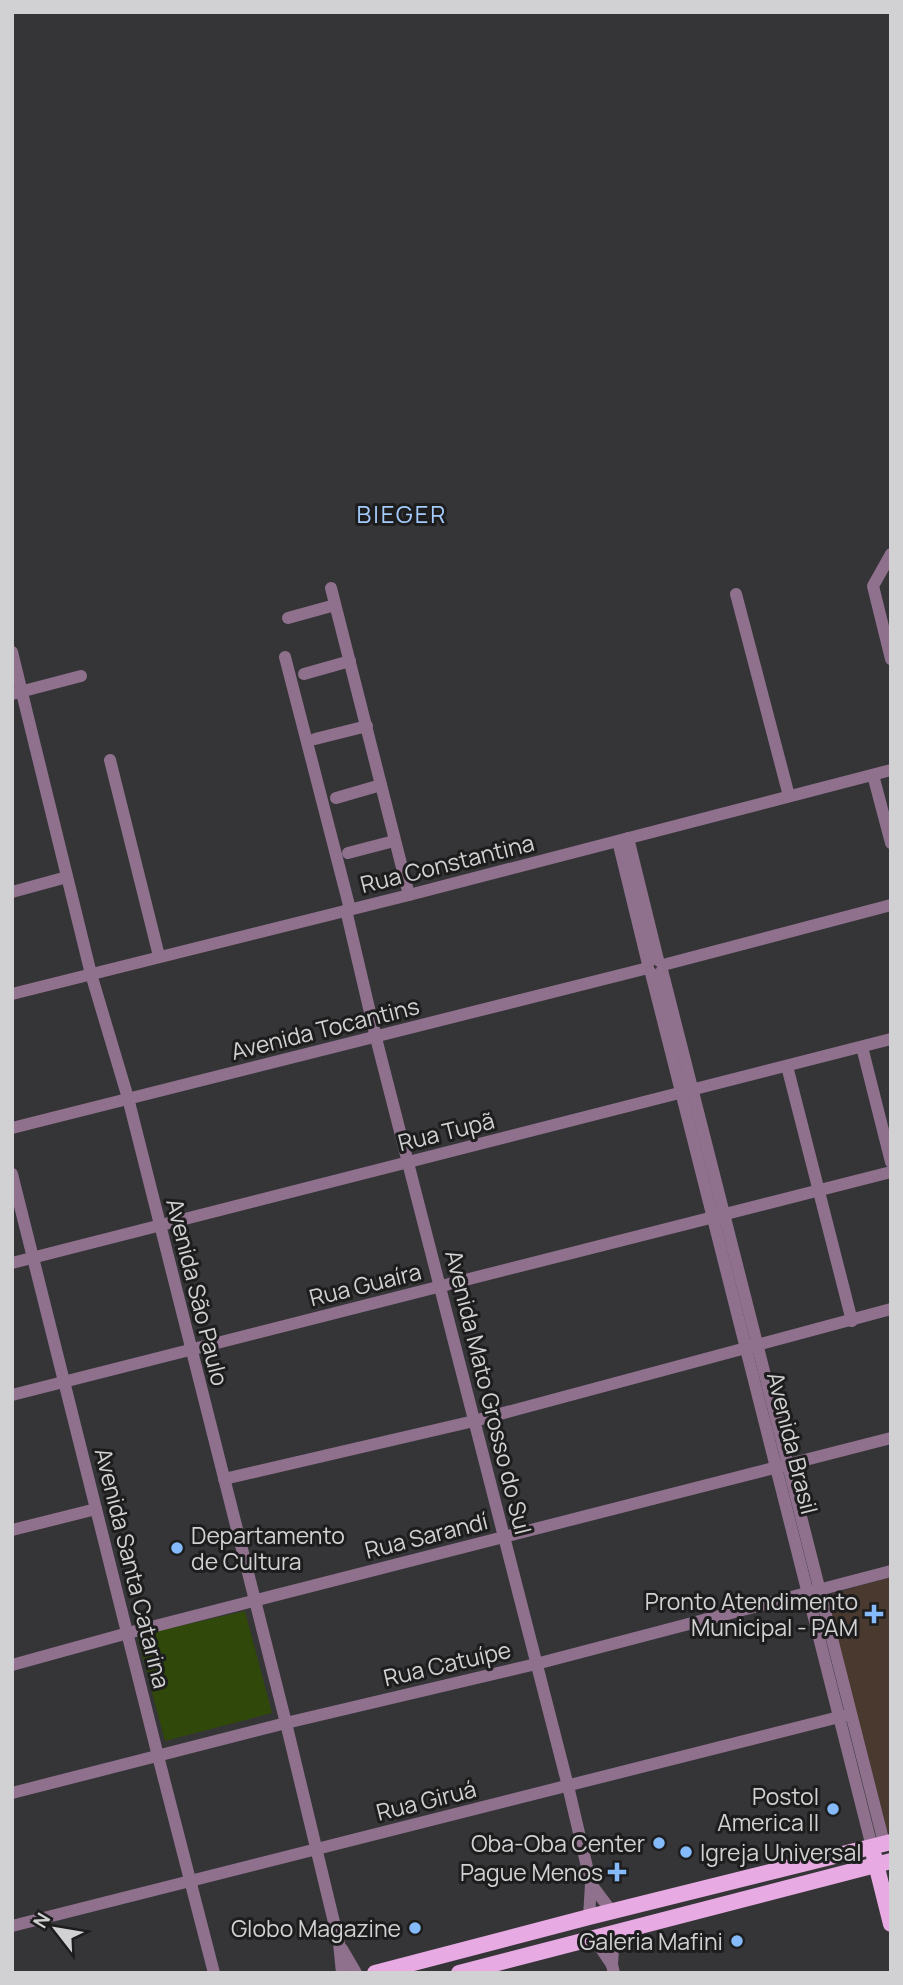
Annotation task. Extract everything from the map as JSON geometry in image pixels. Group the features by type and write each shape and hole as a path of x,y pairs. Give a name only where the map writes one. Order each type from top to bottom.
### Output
{"main road":[{"name":"Avenida Brasil","path":"882,1844 887,1864 891,1924"},
{"path":"375,1973 589,1916 882,1844"},
{"path":"458,1973 887,1864"}],"street":[{"path":"891,554 873,586 891,659"},
{"path":"331,588 409,895"},
{"path":"736,594 789,796"},
{"path":"288,618 335,605"},
{"name":"Avenida São Paulo","path":"12,652 17,692 91,974 128,1098 286,1723 338,1943 342,1973"},
{"name":"Avenida Mato Grosso do Sul","path":"285,657 348,910 376,1038 592,1884"},
{"path":"304,674 350,661"},
{"path":"17,692 82,676"},
{"path":"315,739 367,726"},
{"path":"110,760 159,956"},
{"name":"Rua Constantina","path":"12,993 409,895 891,770"},
{"path":"873,775 891,843"},
{"path":"336,798 381,785"},
{"name":"Avenida Brasil","path":"623,839 813,1592 882,1844"},
{"path":"348,853 394,841"},
{"path":"12,892 67,877"},
{"name":"Avenida Tocantins","path":"12,1128 376,1038 891,905"},
{"name":"Rua Tupã","path":"12,1262 891,1039"},
{"path":"862,1047 891,1161"},
{"path":"787,1066 852,1321"},
{"name":"Rua Guaíra","path":"12,1395 891,1172"},
{"name":"Avenida Santa Catarina","path":"12,1174 214,1973"},
{"path":"224,1479 474,1420 891,1309"},
{"name":"Rua Sarandí","path":"12,1665 891,1438"},
{"path":"12,1530 96,1509"},
{"name":"Rua Catuípe","path":"12,1793 286,1723 536,1664 891,1572"},
{"name":"Rua Giruá","path":"12,1926 845,1716"},
{"path":"592,1884 612,1912"},
{"path":"589,1916 592,1884"},
{"path":"613,1969 614,1933"},
{"path":"594,1938 613,1969"},
{"name":"Avenida São Paulo","path":"338,1943 356,1973"}],"shaded area":[{"path":"891,1577 891,1832 886,1829 827,1599 831,1594"}],"green space":[{"path":"245,1611 272,1713 165,1741 137,1636"}],"place":[{"name":"Departamento de Cultura","path":"177,1548"},
{"name":"Pronto Atendimento Municipal - PAM","path":"874,1614"},
{"name":"Postol America II","path":"833,1809"},
{"name":"Oba-Oba Center","path":"659,1843"},
{"name":"Igreja Universal","path":"686,1852"},
{"name":"Pague Menos","path":"617,1872"},
{"name":"Globo Magazine","path":"415,1928"},
{"name":"Galeria Mafini","path":"737,1941"}],"district":[{"name":"BIEGER","path":"402,513"}]}
